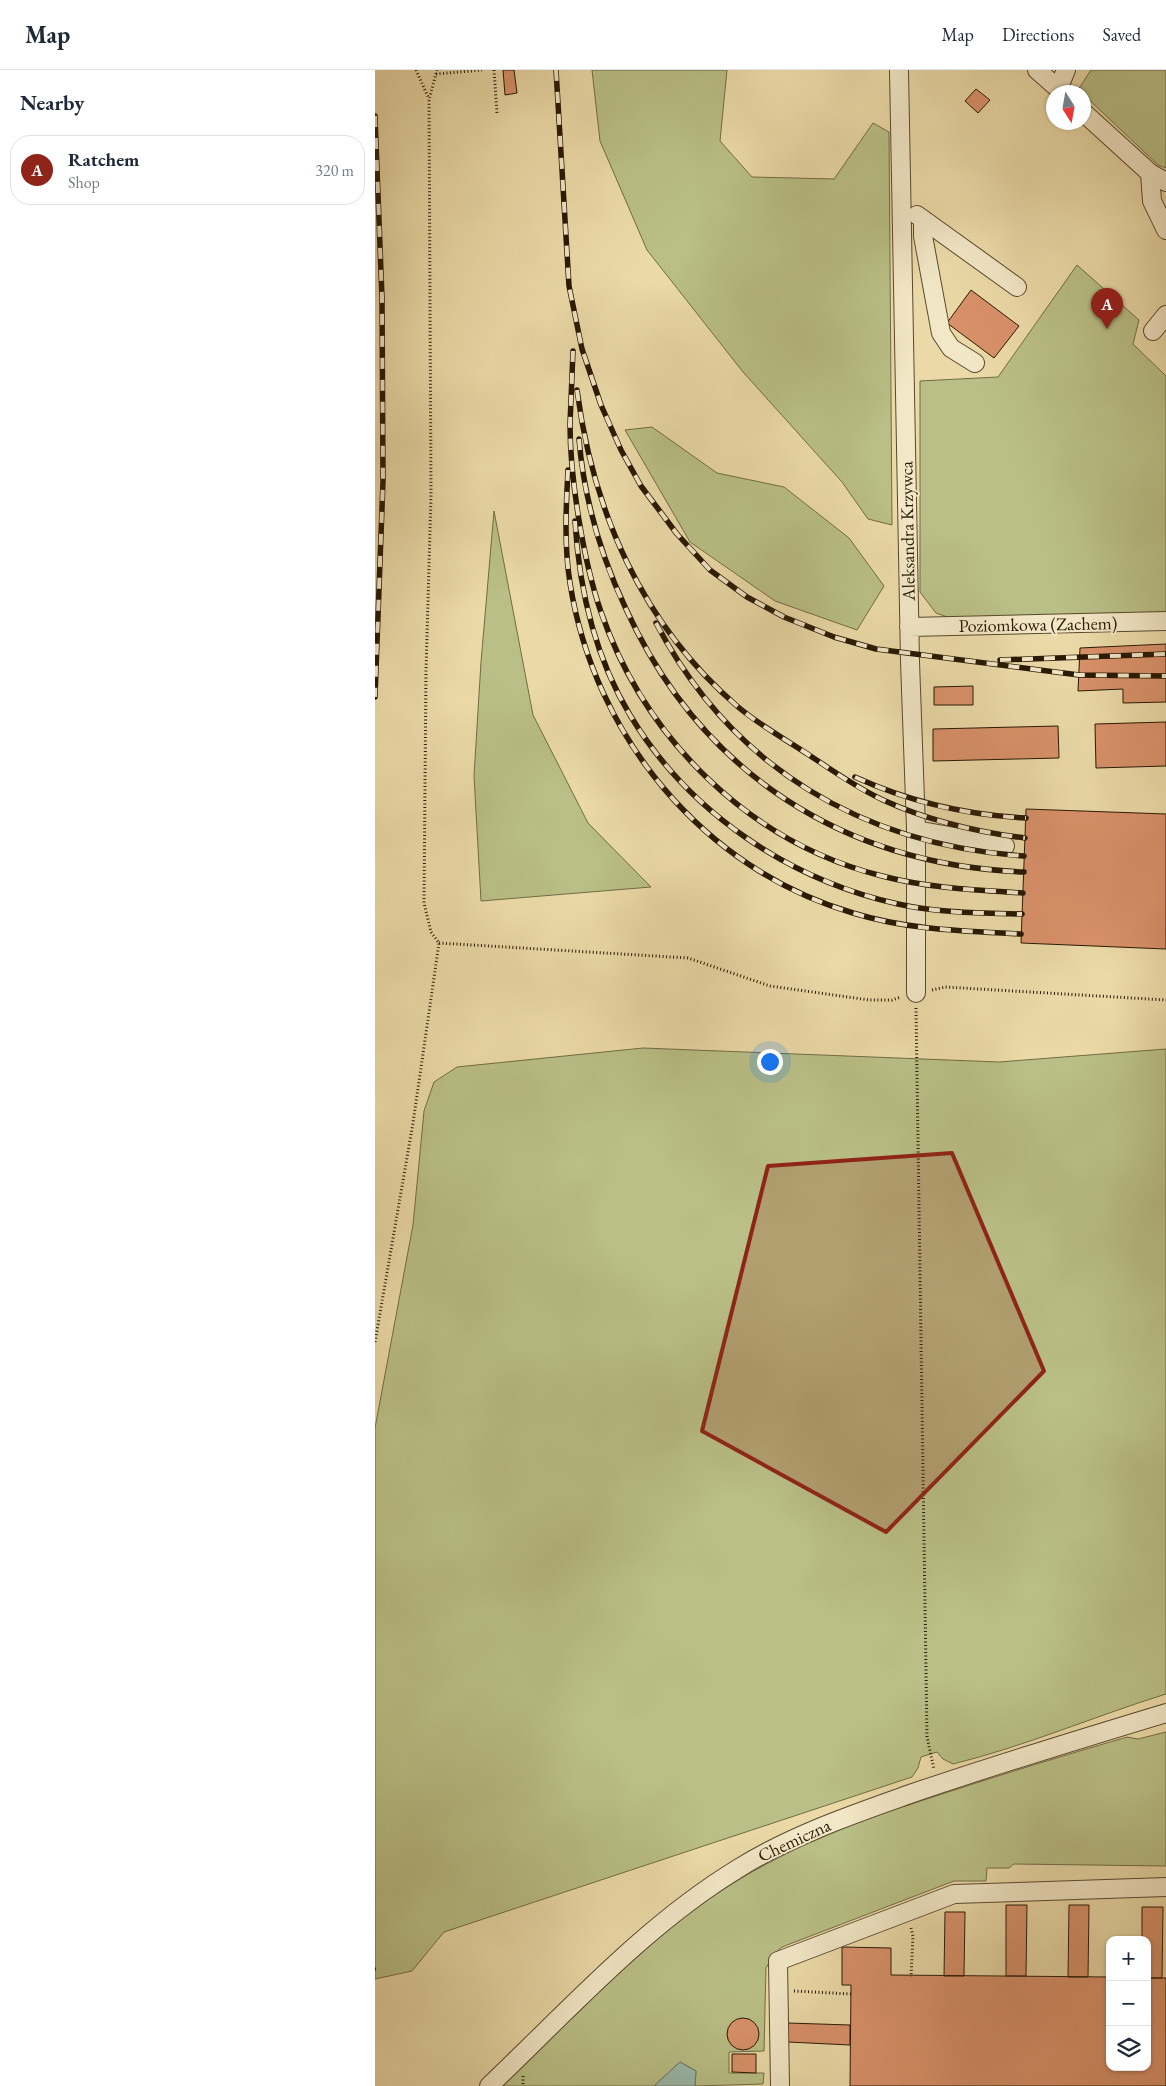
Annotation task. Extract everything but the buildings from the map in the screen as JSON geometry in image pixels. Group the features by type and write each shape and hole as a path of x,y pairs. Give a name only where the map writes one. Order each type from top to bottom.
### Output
{"street":[{"name":"Aleksandra Krzywca","path":"899,70 909,627 916,830 916,993"},
{"path":"1037,70 1053,85"},
{"path":"1062,85 1066,70"},
{"path":"1091,119 1150,173 1166,182"},
{"path":"1150,173 1152,201 1166,230"},
{"path":"901,203 1017,287"},
{"path":"923,219 923,236 941,333 951,348 975,363"},
{"path":"1153,331 1166,315"},
{"name":"Poziomkowa (Zachem)","path":"909,627 1166,621"},
{"path":"916,830 1005,846"},
{"name":"Chemiczna","path":"489,2086 671,1915 709,1887 765,1852 838,1819 938,1785 1166,1713"},
{"path":"780,2086 779,1962 954,1894 1166,1887"}],"path":[{"path":"416,70 429,100"},
{"path":"375,1342 413,1123 439,943 431,932 424,903 426,671 431,494 429,100 437,72 482,70"},
{"path":"494,70 497,113"},
{"path":"439,943 688,958 770,986 869,1000 893,1000 945,987 1166,1000"},
{"path":"916,993 927,1737 938,1785"},
{"path":"909,1922 913,1936 911,1977"},
{"path":"787,1993 793,1991 851,1994"}],"highlighted area":[{"path":"952,1153 1044,1371 886,1532 702,1431 768,1166"}],"green space":[{"path":"592,70 727,70 720,141 752,177 834,179 873,123 889,132 892,525 868,519 842,482 743,372 647,250 600,141"},
{"path":"1091,70 1166,70 1166,168 1158,165 1091,102 1091,85 1081,85"},
{"path":"1077,265 1139,320 1133,344 1166,376 1166,613 956,620 936,613 920,592 920,381 998,377"},
{"path":"652,427 717,473 784,487 849,538 884,586 857,630 775,601 690,542 625,430"},
{"path":"494,511 533,715 588,823 651,887 481,901 474,776 481,662"},
{"path":"643,1048 999,1062 1166,1049 1166,1694 1007,1749 953,1764 943,1759 937,1752 921,1757 918,1768 912,1777 444,1932 412,1971 375,1979 375,1428 413,1225 424,1111 434,1082 457,1067"},
{"path":"1166,1732 1166,1866 1014,1864 1009,1868 987,1868 986,1881 954,1881 782,1947 774,1954 766,1968 764,2051 729,2052 729,2073 764,2073 763,2084 695,2086 696,2071 680,2062 654,2086 501,2086 656,1940 712,1897 767,1864 852,1825 912,1804 1127,1737 1138,1739"}],"shaded area":[{"path":"680,2062 696,2071 695,2086 654,2086"}],"railway":[{"path":"556,70 569,286 582,349 601,405 621,450 641,486 677,534 710,570 747,597 784,617 834,637 876,649 1079,675 1166,676"},
{"path":"375,116 382,298 383,481 375,697"},
{"path":"573,351 570,424 572,469 583,544 589,568 601,612 620,658 645,702 674,743 709,779 747,811 789,839 834,860 899,880 952,888 1023,893"},
{"path":"577,390 595,479 627,563 649,602 674,639 704,674 737,706 754,719 845,779 873,795 935,820 971,829 1025,838"},
{"path":"579,439 589,505 608,568 626,609 657,667 695,718 737,762 786,799 839,829 896,851 958,865 1024,872"},
{"path":"568,470 566,526 570,583 583,639 603,693 631,743 664,789 704,830 749,864 799,892 853,913 874,919 916,926 958,931 1021,934"},
{"path":"575,521 580,571 585,597 598,646 607,670 630,715 654,750 681,782 712,811 745,837 781,859 818,878 858,893 898,904 928,909 1022,914"},
{"path":"656,623 687,674 723,719 764,758 808,790 857,816 910,835 965,849 1024,856"},
{"path":"1000,660 1166,654"},
{"path":"855,777 896,794 938,806 981,814 1026,818"}],"place":[{"name":"Ratchem","path":"1107,329"}]}
